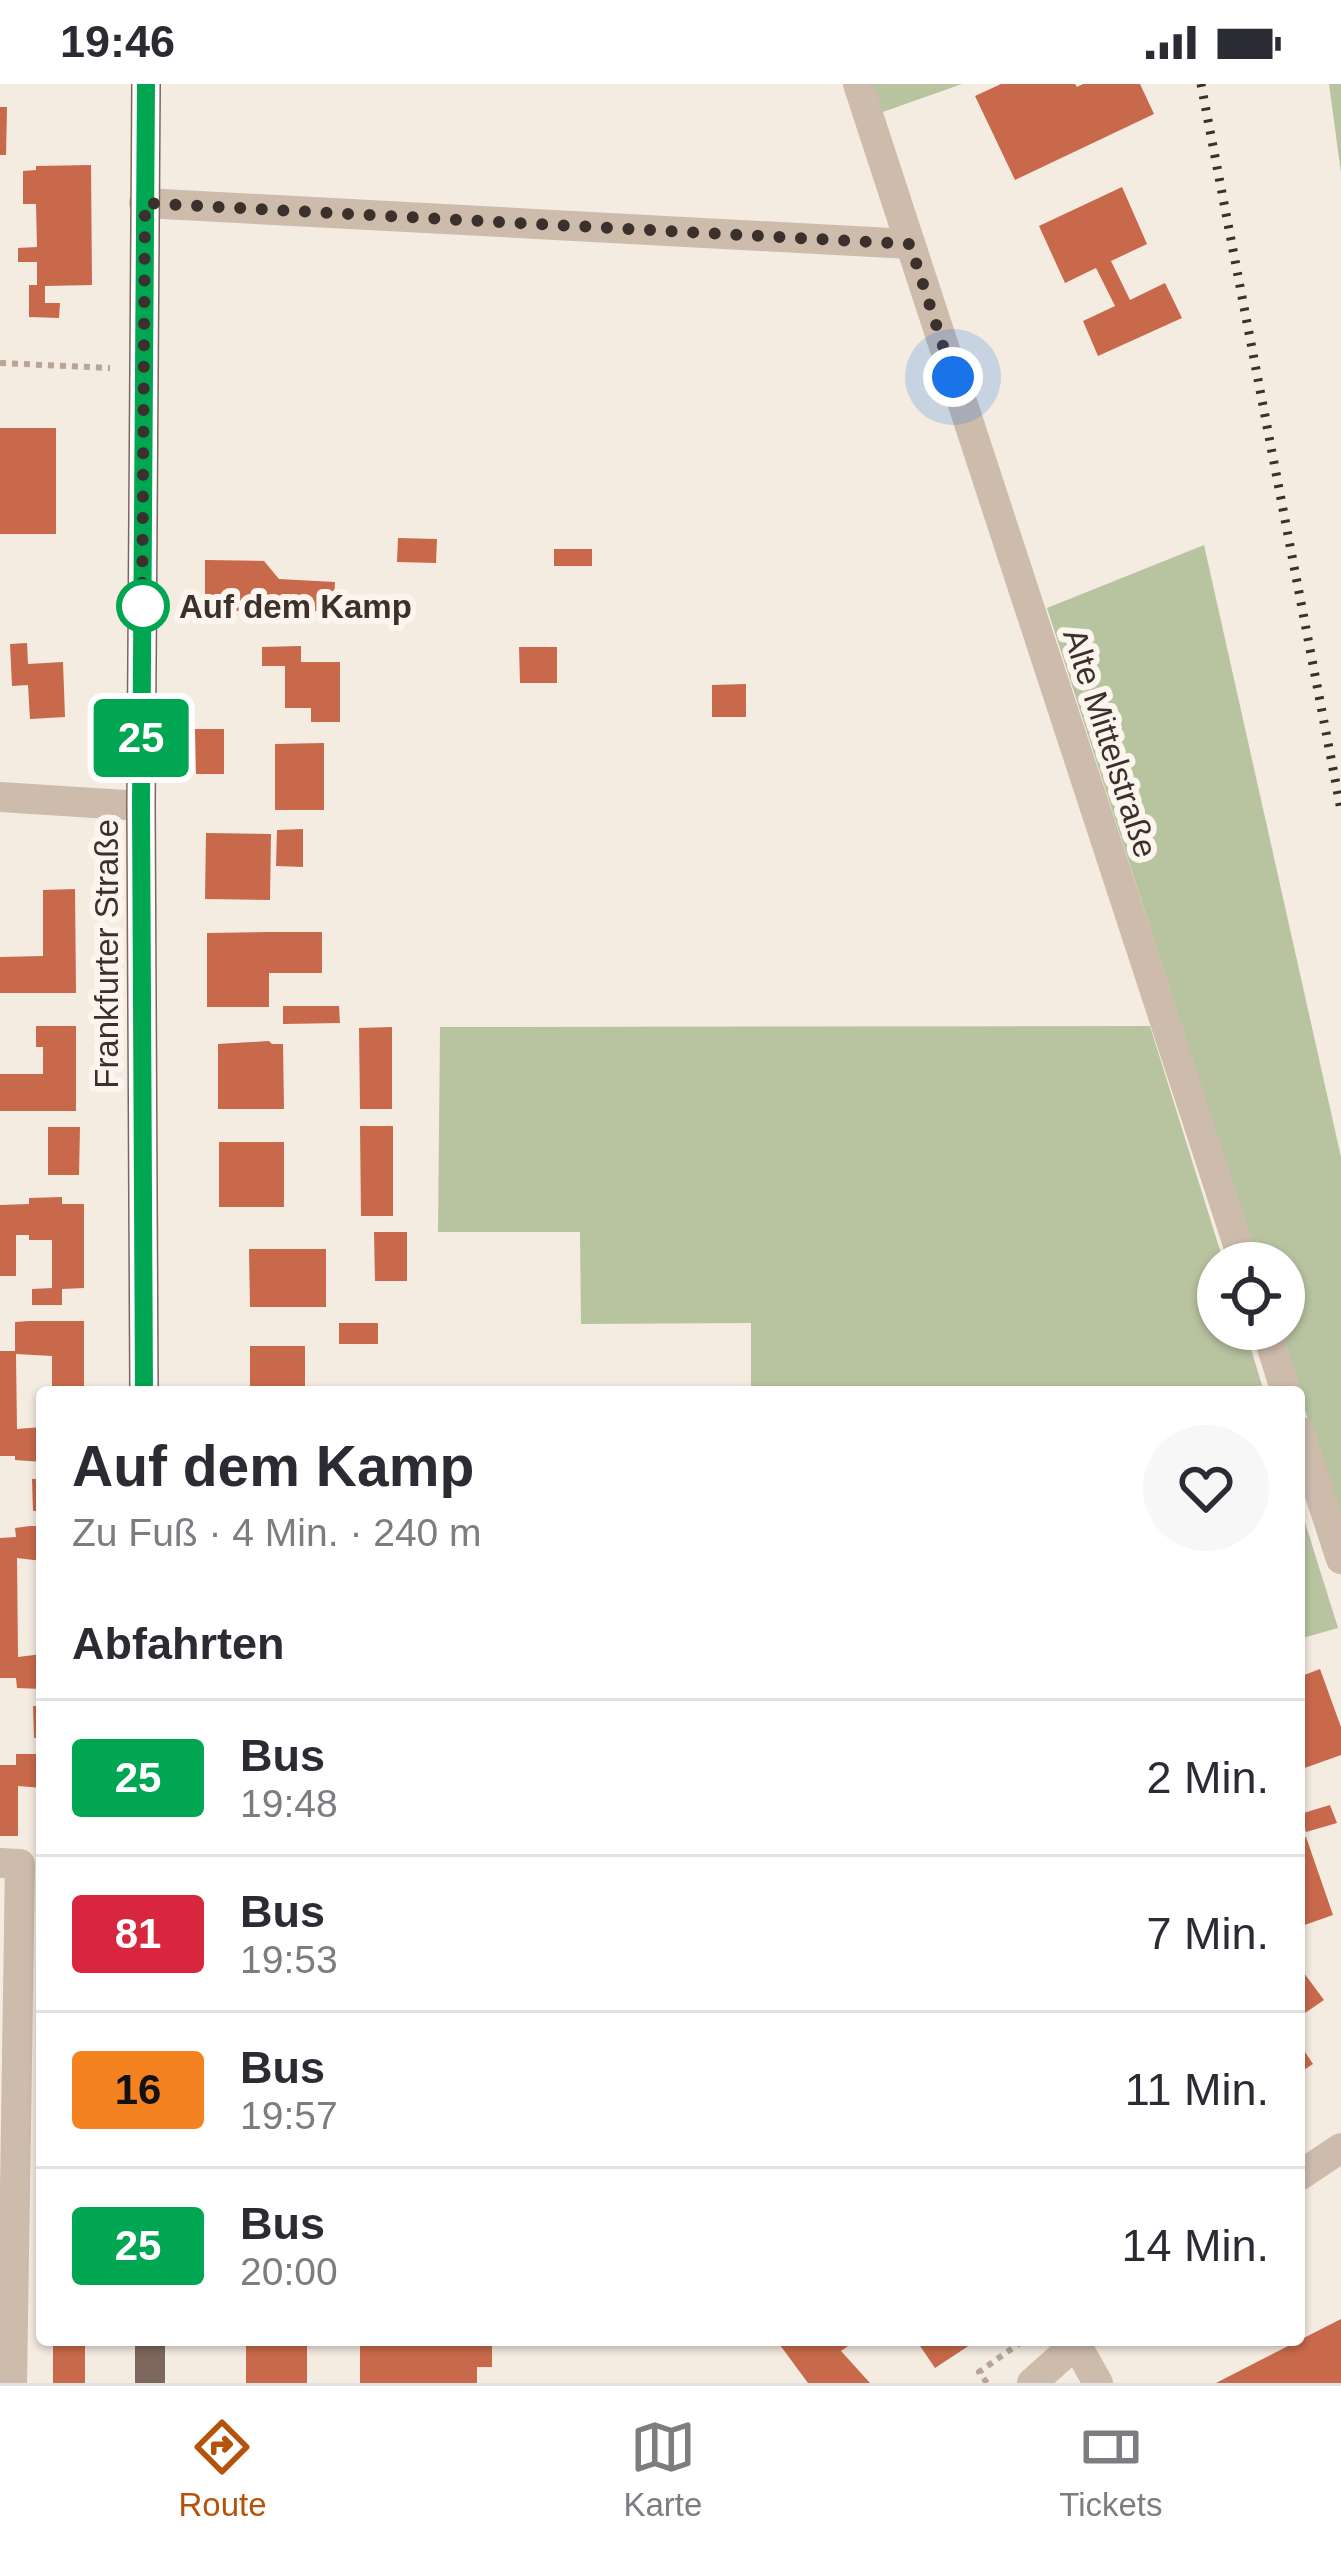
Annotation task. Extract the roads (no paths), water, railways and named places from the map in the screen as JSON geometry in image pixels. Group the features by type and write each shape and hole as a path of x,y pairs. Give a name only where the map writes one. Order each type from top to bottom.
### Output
{"main road":[{"name":"Frankfurter Straße","path":"144,1386 141,806 146,84"},
{"path":"150,2346 150,2383"}],"street":[{"name":"Alte Mittelstraße","path":"858,84 1237,1242"},
{"path":"145,203 910,244"},
{"path":"0,796 141,806"},
{"path":"1273,1350 1284,1386"},
{"path":"1305,1449 1341,1558"},
{"path":"0,1863 20,1864 9,2098 7,2251 12,2383"},
{"path":"1305,2172 1341,2148"},
{"path":"1032,2383 1074,2346"},
{"path":"1080,2346 1098,2383"}],"railway":[{"path":"1201,84 1341,810"}],"place":[{"name":"Auf dem Kamp","path":"143,606"}]}
